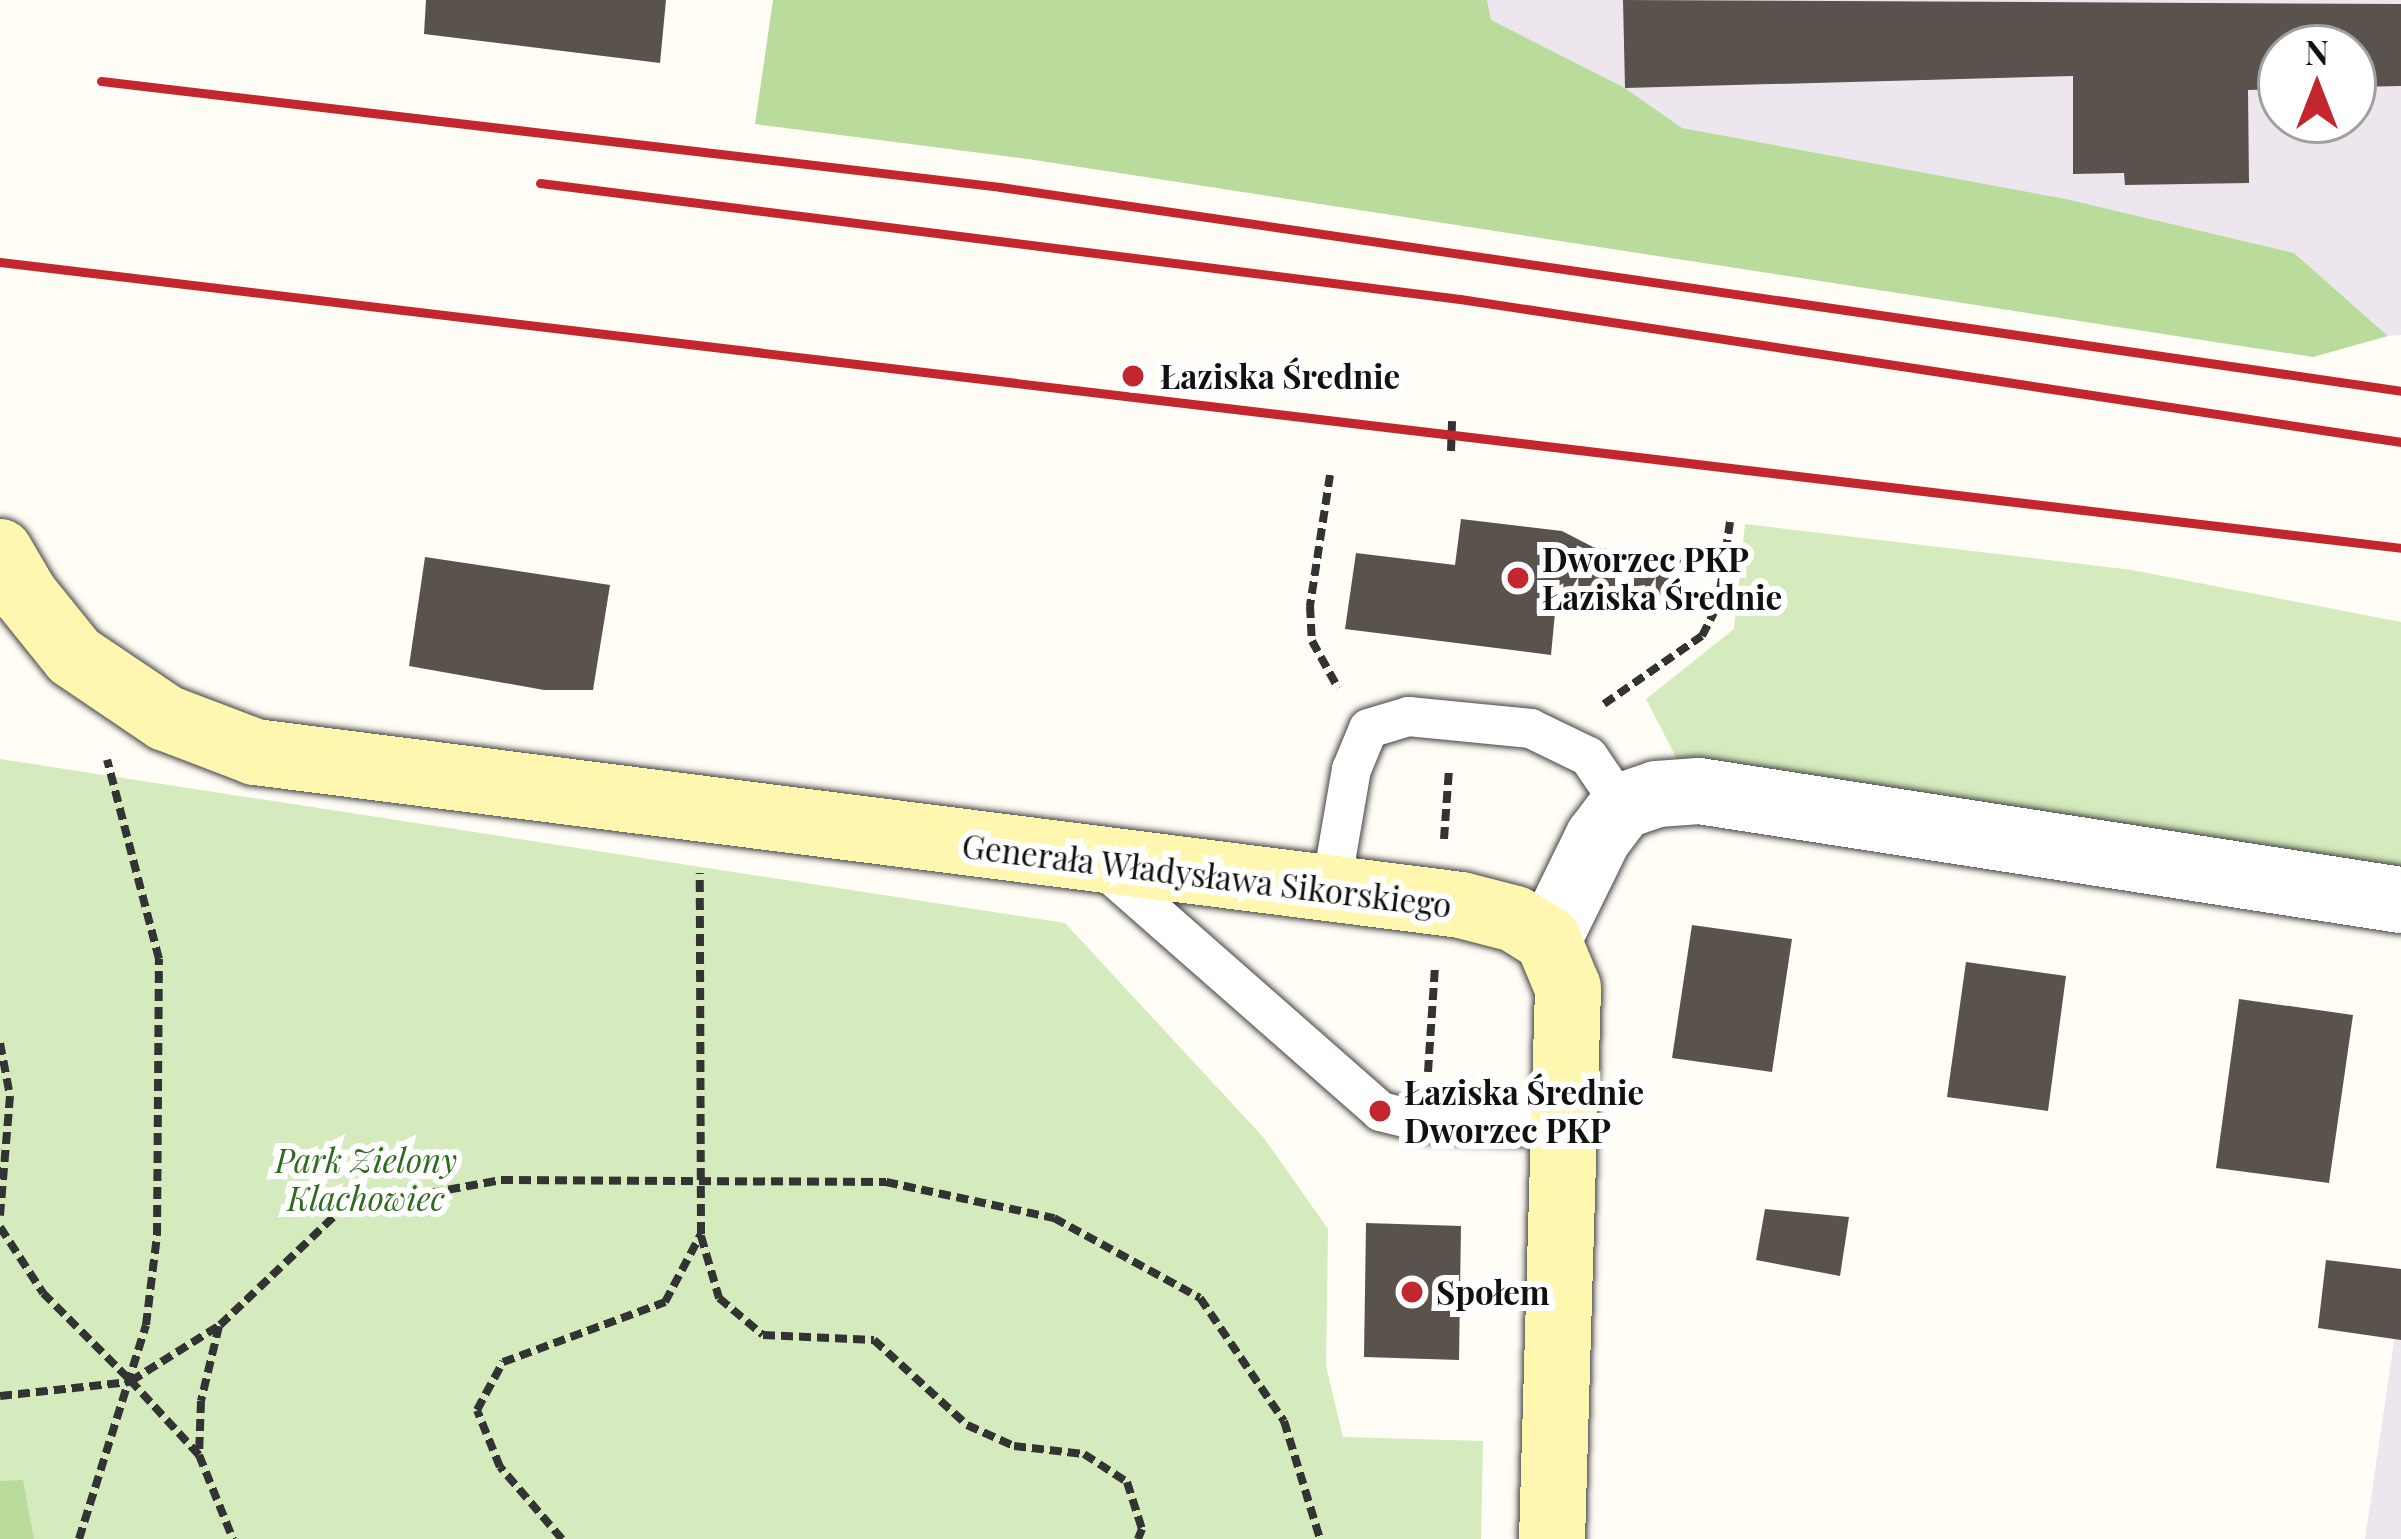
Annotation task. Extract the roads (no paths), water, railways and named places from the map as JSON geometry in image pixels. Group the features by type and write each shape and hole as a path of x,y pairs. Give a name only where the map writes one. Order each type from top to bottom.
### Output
{"street":[{"name":"Generała Władysława Sikorskiego","path":"0,552 25,595 74,656 166,718 255,752 1097,863 1461,905 1515,919 1548,940"},
{"path":"1552,1539 1568,988 1548,940 1598,838 1622,806 1657,794 1699,791 2401,900"}],"lane":[{"path":"1330,890 1351,769 1368,728 1408,716 1530,728 1588,756 1622,806"},
{"path":"1097,863 1380,1111 1424,1122 1563,1126"}],"railway":[{"path":"101,81 1000,187 2401,391"},
{"path":"540,183 1460,299 2401,442"},
{"path":"0,262 2401,548"}],"place":[{"name":"Łaziska Średnie","path":"1133,376"},
{"name":"Dworzec PKP Łaziska Średnie","path":"1518,578"},
{"name":"Łaziska Średnie Dworzec PKP","path":"1380,1111"},
{"name":"Społem","path":"1412,1292"}],"park label":[{"name":"Park Zielony Klachowiec","path":"366,1179"}]}
